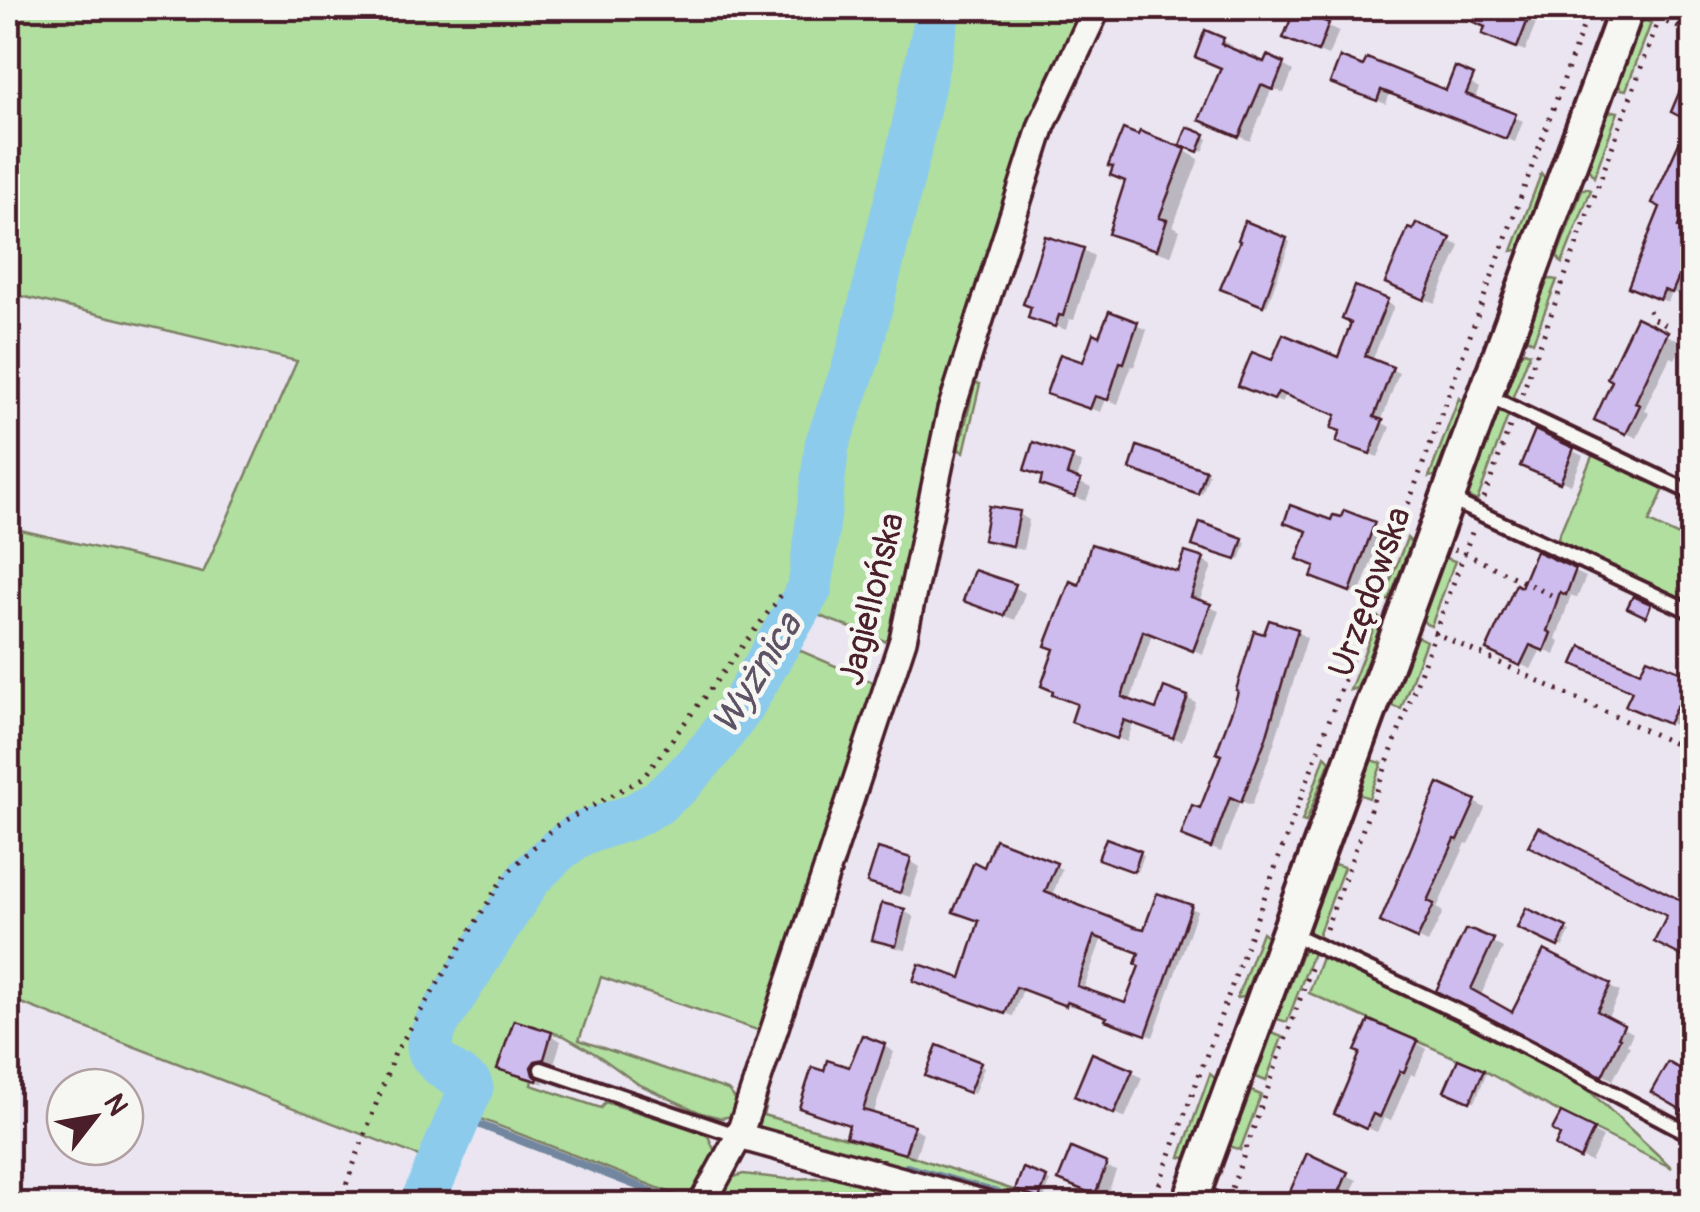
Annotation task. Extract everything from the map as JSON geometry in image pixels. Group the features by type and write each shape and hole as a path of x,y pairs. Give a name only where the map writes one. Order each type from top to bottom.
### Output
{"street":[{"name":"Jagiellońska","path":"702,1204 738,1136 904,640 951,410 1042,125 1097,8"},
{"name":"Urzędowska","path":"1191,1198 1485,395 1636,10"},
{"path":"738,1136 986,1204"}],"lane":[{"path":"1485,395 1692,492"},
{"path":"1447,498 1692,612"},
{"path":"1288,932 1470,1017 1690,1134"},
{"path":"541,1069 738,1136"},
{"path":"1191,1198 1225,1204"}],"path":[{"path":"1152,1204 1590,8"},
{"path":"1225,1204 1663,8"},
{"path":"1636,10 1692,33"},
{"path":"1648,310 1652,318 1670,327"},
{"path":"1431,541 1551,595"},
{"path":"339,1204 394,1053 503,878 554,827 644,778 785,590"},
{"path":"1402,620 1692,752"}],"green space":[{"path":"8,8 1087,8 1047,92 895,645 805,610 787,645 884,687 766,1033 601,977 579,1040 728,1090 738,1102 737,1111 722,1118 701,1113 638,1084 564,1036 515,1021 498,1069 532,1080 531,1085 601,1108 605,1102 708,1136 716,1154 696,1201 471,1115 447,1167 8,998 8,527 203,573 297,361 8,293"},
{"path":"1641,22 1651,23 1626,90 1621,89 1618,84"},
{"path":"1618,112 1594,177 1588,169 1608,113"},
{"path":"1541,174 1545,179 1518,250 1512,251"},
{"path":"1586,188 1591,190 1562,263 1557,256"},
{"path":"1547,280 1557,280 1533,342 1526,338 1526,333"},
{"path":"1524,351 1530,353 1512,399 1504,392"},
{"path":"975,383 980,384 964,452 959,450"},
{"path":"1459,398 1463,403 1435,476 1429,477"},
{"path":"1501,411 1508,416 1477,501 1468,492 1496,414"},
{"path":"1593,454 1665,487 1649,522 1692,542 1692,603 1557,540"},
{"path":"1407,538 1411,542 1390,599 1383,600"},
{"path":"1445,558 1455,561 1431,626 1422,619"},
{"path":"1378,617 1382,621 1357,688 1350,690"},
{"path":"1416,636 1426,641 1401,709 1390,705"},
{"path":"1325,756 1330,761 1306,822 1302,821"},
{"path":"1371,760 1382,763 1369,798 1358,794"},
{"path":"1334,864 1344,867 1317,938 1307,934"},
{"path":"1262,932 1267,936 1244,997 1237,998"},
{"path":"1303,950 1313,953 1287,1022 1277,1019"},
{"path":"1323,955 1582,1084 1672,1168 1483,1070 1309,993"},
{"path":"1272,1033 1282,1037 1266,1081 1256,1077"},
{"path":"776,1065 763,1115 905,1154 1056,1204 1012,1204 849,1162 759,1129 757,1120 769,1070"},
{"path":"1210,1074 1216,1079 1188,1156 1180,1157"},
{"path":"1251,1091 1261,1095 1240,1150 1230,1146"},
{"path":"743,1174 787,1179 842,1177 955,1204 717,1201 728,1179"}],"building":[{"path":"1442,8 1506,8 1529,17 1517,48 1482,34 1485,27"},
{"path":"1302,12 1329,23 1318,52 1283,38 1293,14 1300,17"},
{"path":"1205,30 1224,38 1221,44 1264,62 1267,55 1284,63 1273,90 1261,85 1239,137 1199,120 1221,68 1195,57"},
{"path":"1340,57 1363,66 1367,58 1446,90 1455,67 1474,75 1466,94 1516,114 1506,139 1381,90 1377,101 1330,83"},
{"path":"1692,62 1692,194 1678,227 1692,234 1692,257 1688,255 1672,293 1664,290 1660,300 1628,287 1660,207 1652,203 1689,121 1671,112"},
{"path":"1187,127 1205,134 1198,152 1180,145"},
{"path":"1123,129 1138,135 1140,131 1186,149 1159,218 1167,220 1157,250 1108,234 1125,181 1110,175 1113,167 1108,166"},
{"path":"1245,221 1287,238 1263,306 1220,289"},
{"path":"1416,223 1451,238 1424,300 1385,283 1408,228 1413,230"},
{"path":"1045,236 1084,248 1063,316 1059,315 1055,327 1028,318 1031,307 1023,304"},
{"path":"1355,286 1388,299 1365,356 1393,367 1374,417 1383,420 1370,454 1336,442 1340,431 1331,428 1336,415 1278,392 1274,400 1238,386 1252,352 1272,360 1283,334 1338,357 1351,323 1342,319"},
{"path":"1109,311 1138,322 1108,400 1095,396 1090,409 1046,394 1060,354 1083,362 1093,333 1099,336"},
{"path":"1636,317 1668,332 1635,403 1640,405 1626,434 1594,420 1612,381 1607,378"},
{"path":"1535,430 1574,448 1560,483 1520,466"},
{"path":"1033,442 1073,456 1067,475 1081,480 1075,497 1040,485 1042,476 1024,470"},
{"path":"1137,446 1206,470 1198,494 1130,469"},
{"path":"1290,505 1331,520 1333,515 1341,517 1344,510 1375,522 1350,592 1311,577 1315,566 1297,559 1307,531 1284,523"},
{"path":"989,506 1020,511 1013,546 983,540"},
{"path":"1200,522 1243,538 1236,560 1192,546"},
{"path":"1091,544 1178,572 1185,552 1204,558 1191,597 1211,604 1193,651 1143,631 1122,697 1156,709 1164,687 1188,696 1173,738 1124,720 1117,739 1071,722 1077,704 1052,695 1053,691 1041,686 1054,649 1045,646 1070,581 1079,585"},
{"path":"1536,551 1576,569 1566,595 1560,592 1544,651 1530,645 1520,666 1486,650"},
{"path":"974,570 1016,584 1004,616 963,601"},
{"path":"1633,596 1651,604 1646,617 1627,608"},
{"path":"1269,620 1298,629 1266,738 1241,802 1230,797 1211,848 1181,836 1192,805 1200,808 1221,755 1216,753 1254,631 1264,634"},
{"path":"1581,646 1640,672 1647,658 1692,676 1692,714 1677,706 1668,724 1625,706 1632,691 1573,664"},
{"path":"1438,783 1476,800 1427,901 1434,904 1417,939 1380,922"},
{"path":"1538,827 1692,906 1692,961 1654,942 1667,916 1528,846"},
{"path":"1106,838 1141,851 1134,872 1098,859"},
{"path":"995,839 1057,863 1045,892 1144,929 1157,893 1192,905 1146,1035 1067,1002 1066,1006 1016,987 1005,1014 913,981 919,964 961,978 979,921 953,912 974,862 984,867","holes":["1094,936 1139,953 1135,964 1139,966 1125,1003 1077,986"]},
{"path":"878,848 911,858 900,893 867,883"},
{"path":"882,903 905,909 896,946 872,940"},
{"path":"1526,908 1567,927 1558,947 1517,928"},
{"path":"1465,930 1494,939 1471,989 1512,1012 1544,950 1611,984 1597,1011 1624,1025 1602,1076 1436,991"},
{"path":"514,1020 552,1032 544,1059 535,1061 531,1067 537,1081 497,1069"},
{"path":"1369,1020 1418,1041 1380,1117 1373,1114 1366,1129 1334,1114 1360,1053 1355,1051"},
{"path":"862,1035 885,1044 863,1110 914,1125 905,1154 846,1137 849,1125 799,1108 812,1067 824,1071 827,1060 849,1067"},
{"path":"937,1045 981,1062 969,1093 925,1076"},
{"path":"1092,1053 1133,1070 1114,1114 1074,1096"},
{"path":"1458,1059 1484,1070 1470,1102 1444,1091"},
{"path":"1668,1062 1692,1076 1692,1116 1651,1092"},
{"path":"1561,1113 1594,1129 1580,1159 1555,1146 1560,1135 1552,1130"},
{"path":"1071,1148 1107,1163 1095,1195 1058,1180"},
{"path":"1307,1153 1348,1172 1334,1204 1306,1204 1288,1196"},
{"path":"1023,1168 1047,1177 1039,1199 1015,1190"}],"waterway":[{"name":"Wyżnica","path":"422,1204 471,1088 430,1051 430,1039 438,1021 530,877 580,834 631,817 657,803 711,749 741,708 810,588 827,445 858,356 939,8"},
{"path":"8,694 8,720"},
{"path":"460,1117 684,1204"},
{"path":"907,1167 1035,1204"},
{"path":"717,1201 737,1197 831,1198 873,1204"}]}
